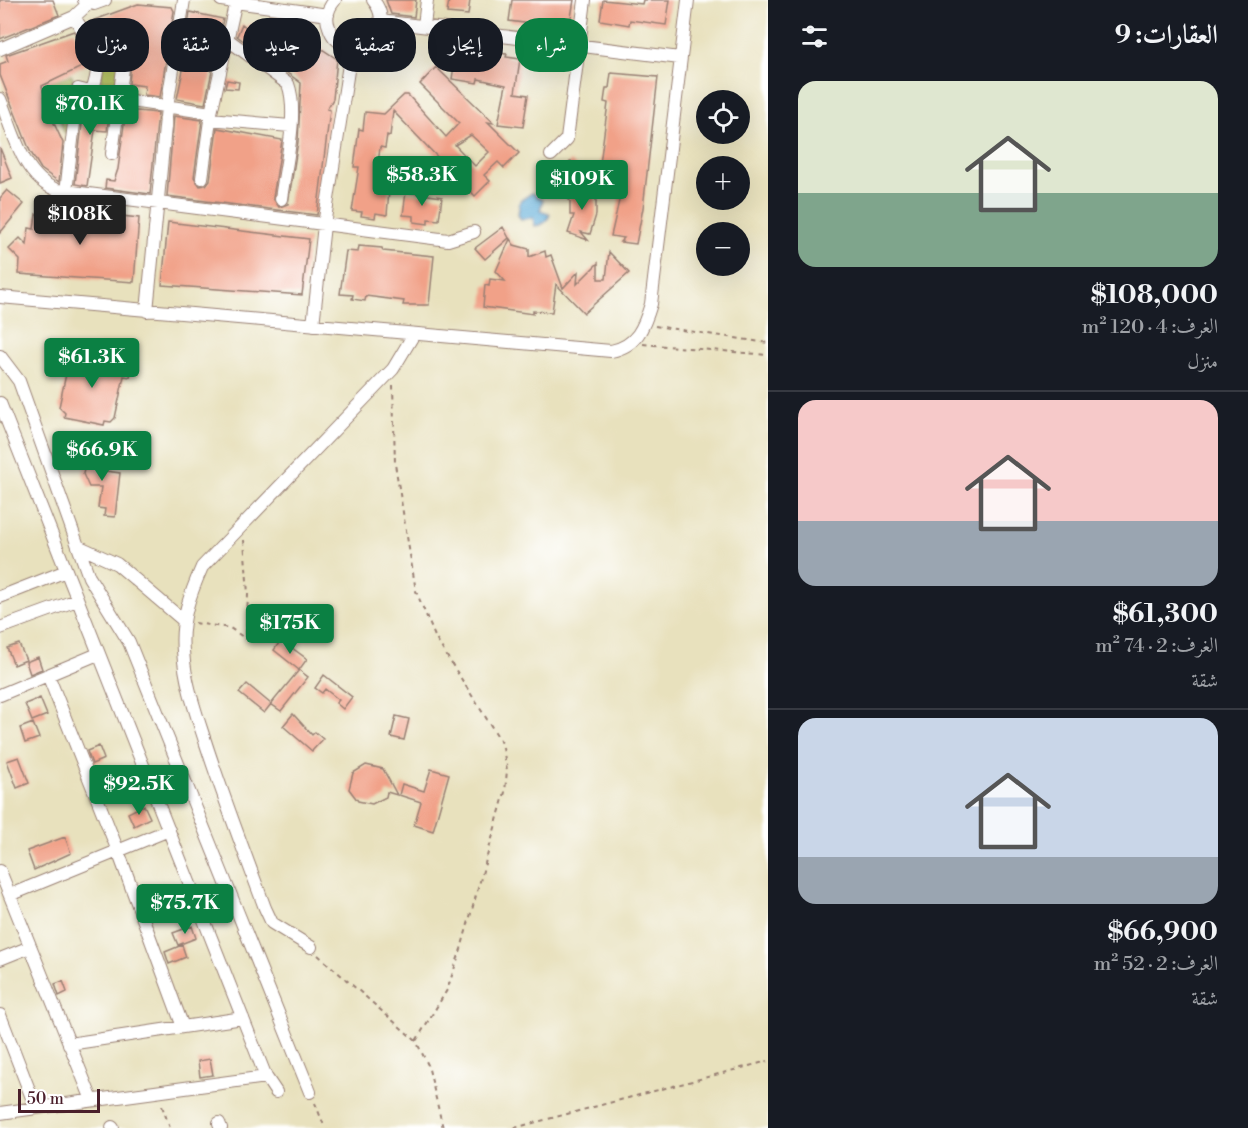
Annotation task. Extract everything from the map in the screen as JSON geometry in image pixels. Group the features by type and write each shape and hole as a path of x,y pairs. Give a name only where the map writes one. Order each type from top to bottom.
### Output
{"street":[{"path":"0,49 74,17 86,1 97,4 105,0"},
{"path":"147,311 166,108 184,0"},
{"path":"221,0 328,15"},
{"path":"333,34 328,26 328,15 335,0"},
{"path":"373,0 379,9 380,18"},
{"path":"424,26 427,0"},
{"path":"583,18 585,0"},
{"path":"0,297 611,351 631,344 645,324 651,304 688,0"},
{"path":"231,23 236,2"},
{"path":"416,25 515,38"},
{"path":"231,42 288,84 291,97 290,126 281,199"},
{"path":"588,47 680,58"},
{"path":"92,91 97,72"},
{"path":"112,154 122,72"},
{"path":"202,178 210,116 220,72"},
{"path":"313,325 324,225 348,72"},
{"path":"551,155 567,140 576,72"},
{"path":"66,192 77,91 92,91 118,99 210,116 290,126"},
{"path":"0,99 31,172 42,183 66,192 448,240 474,232"},
{"path":"310,947 272,923 219,785 189,690 183,650 188,597 202,567 244,520 393,369 414,334"},
{"path":"0,356 19,381 89,576 129,642 310,1092"},
{"path":"0,403 266,1077 276,1092"},
{"path":"80,547 117,564 184,621"},
{"path":"0,597 66,571"},
{"path":"0,628 77,600"},
{"path":"0,695 98,654"},
{"path":"48,675 118,851 183,1027"},
{"path":"10,895 169,830"},
{"path":"0,871 92,1100"},
{"path":"0,959 30,947"},
{"path":"0,1015 36,1108"},
{"path":"69,1044 243,1018"},
{"path":"0,1113 266,1077"}],"path":[{"path":"645,324 768,343"},
{"path":"631,344 768,355"},
{"path":"393,369 395,464 416,591 423,614 436,639 502,743 507,770 505,792 461,949 447,990 416,1041"},
{"path":"184,621 230,628 246,639 248,594 243,555 244,520"},
{"path":"310,947 416,1041 428,1065 443,1128"},
{"path":"514,1128 768,1061"},
{"path":"310,1092 325,1128"},
{"path":"162,1106 171,1128"}],"green space":[{"path":"102,72 122,72 120,92 100,90"},
{"path":"71,75 76,83 74,132 64,132 48,83"}],"water":[{"path":"532,193 543,200 540,210 550,214 544,223 535,226 533,218 521,219 518,215 520,201"}],"building":[{"path":"0,0 53,0 59,15 0,39"},
{"path":"386,0 416,0 414,17 391,14"},
{"path":"449,0 470,0 468,15 447,13"},
{"path":"512,0 574,0 571,18 515,18 515,22 509,21"},
{"path":"603,0 642,4 643,0 670,0 666,25 630,20 629,25 600,20"},
{"path":"138,4 172,7 173,18 161,18 161,72 164,72 160,97 144,95 145,86 129,84 130,72 149,72 149,18 100,18"},
{"path":"190,12 218,18 189,18"},
{"path":"242,24 243,40 237,36"},
{"path":"74,31 75,33 75,70 42,86 47,108 63,143 59,182 41,169 30,151 0,75 0,64 8,61 6,55"},
{"path":"321,48 333,56 333,72 336,72 333,99 327,109 330,110 317,215 167,196 174,116 202,120 194,177 200,186 206,185 210,180 217,128 282,140 273,198 279,207 288,204 298,142 301,83 286,72 321,72"},
{"path":"503,54 507,54 506,57 515,58 515,72 518,72 515,93 528,95 523,127 498,124 506,85 478,79 477,83 452,79 453,72 503,72"},
{"path":"183,72 212,72 205,104 177,99"},
{"path":"431,72 441,72 494,123 488,122 519,153 504,168 498,162 484,175 490,181 475,196 393,111 390,136 387,135 385,148 380,147 378,165 383,166 381,190 389,190 387,215 376,213 375,218 361,216 362,212 352,211 359,167 354,167 359,129 363,130 365,112 384,114 404,95 408,95 446,137 459,123 420,84","holes":["471,135 489,152 475,166 455,145"]},
{"path":"611,73 658,77 643,208 636,244 620,242 624,238 611,236 619,201 619,190 616,190 618,167 600,164 608,103 604,102"},
{"path":"227,80 239,82 238,89 225,88"},
{"path":"85,99 110,105 107,131 95,130 87,186 75,184"},
{"path":"126,110 158,113 150,194 105,188 106,180 114,181 118,169"},
{"path":"0,148 12,178 0,183"},
{"path":"571,161 580,171 566,190 553,182"},
{"path":"588,183 596,197 596,215 590,234 581,232 588,240 568,233 574,215 570,215 570,201 565,195"},
{"path":"7,190 24,204 0,233 0,198"},
{"path":"406,192 442,197 439,220 428,219 428,224 414,222 414,216 403,215"},
{"path":"41,207 139,218 134,282 19,274 20,260 9,249 20,238 27,245 29,228 34,229 36,214 39,217"},
{"path":"168,222 309,239 302,295 162,285"},
{"path":"503,227 509,238 485,259 475,248"},
{"path":"510,239 514,245 529,249 529,257 545,251 546,257 551,255 563,288 578,272 577,284 598,263 598,279 606,279 609,252 629,273 584,313 556,284 552,312 533,311 533,314 483,307 485,285 489,286 490,279 505,281 496,271"},
{"path":"359,246 434,256 429,305 403,305 404,301 366,296 365,301 352,299 353,295 340,294 346,251 358,252"},
{"path":"66,353 132,366 130,377 124,376 115,418 111,422 105,421 104,425 64,417 65,413 59,407 66,374 61,374"},
{"path":"88,448 102,451 98,470 120,473 115,517 104,516 105,509 98,508 101,487 89,487 83,474"},
{"path":"281,640 307,659 299,670 274,650"},
{"path":"19,644 26,660 14,665 7,648"},
{"path":"38,657 42,669 30,674 26,662"},
{"path":"299,670 308,677 281,711 271,704"},
{"path":"324,675 352,697 343,709 336,703 339,700 325,689 322,693 315,688"},
{"path":"247,684 271,704 264,713 239,693"},
{"path":"40,698 47,715 32,721 25,704"},
{"path":"293,714 312,735 315,732 323,739 312,751 283,726"},
{"path":"396,716 409,719 404,740 391,737"},
{"path":"33,723 39,738 25,743 20,728"},
{"path":"99,746 104,759 92,764 87,751"},
{"path":"19,757 29,783 17,788 7,761"},
{"path":"366,765 383,769 397,795 387,792 386,797 372,804 358,801 349,789 353,773"},
{"path":"431,769 449,774 433,831 414,825 421,802 399,795 402,784 424,791"},
{"path":"144,805 150,818 134,826 128,813"},
{"path":"65,837 71,853 34,870 27,851"},
{"path":"192,926 196,938 178,945 173,933"},
{"path":"182,945 186,957 169,964 165,952"},
{"path":"63,981 67,992 59,996 55,984"},
{"path":"210,1059 213,1075 200,1077 198,1061"}]}
